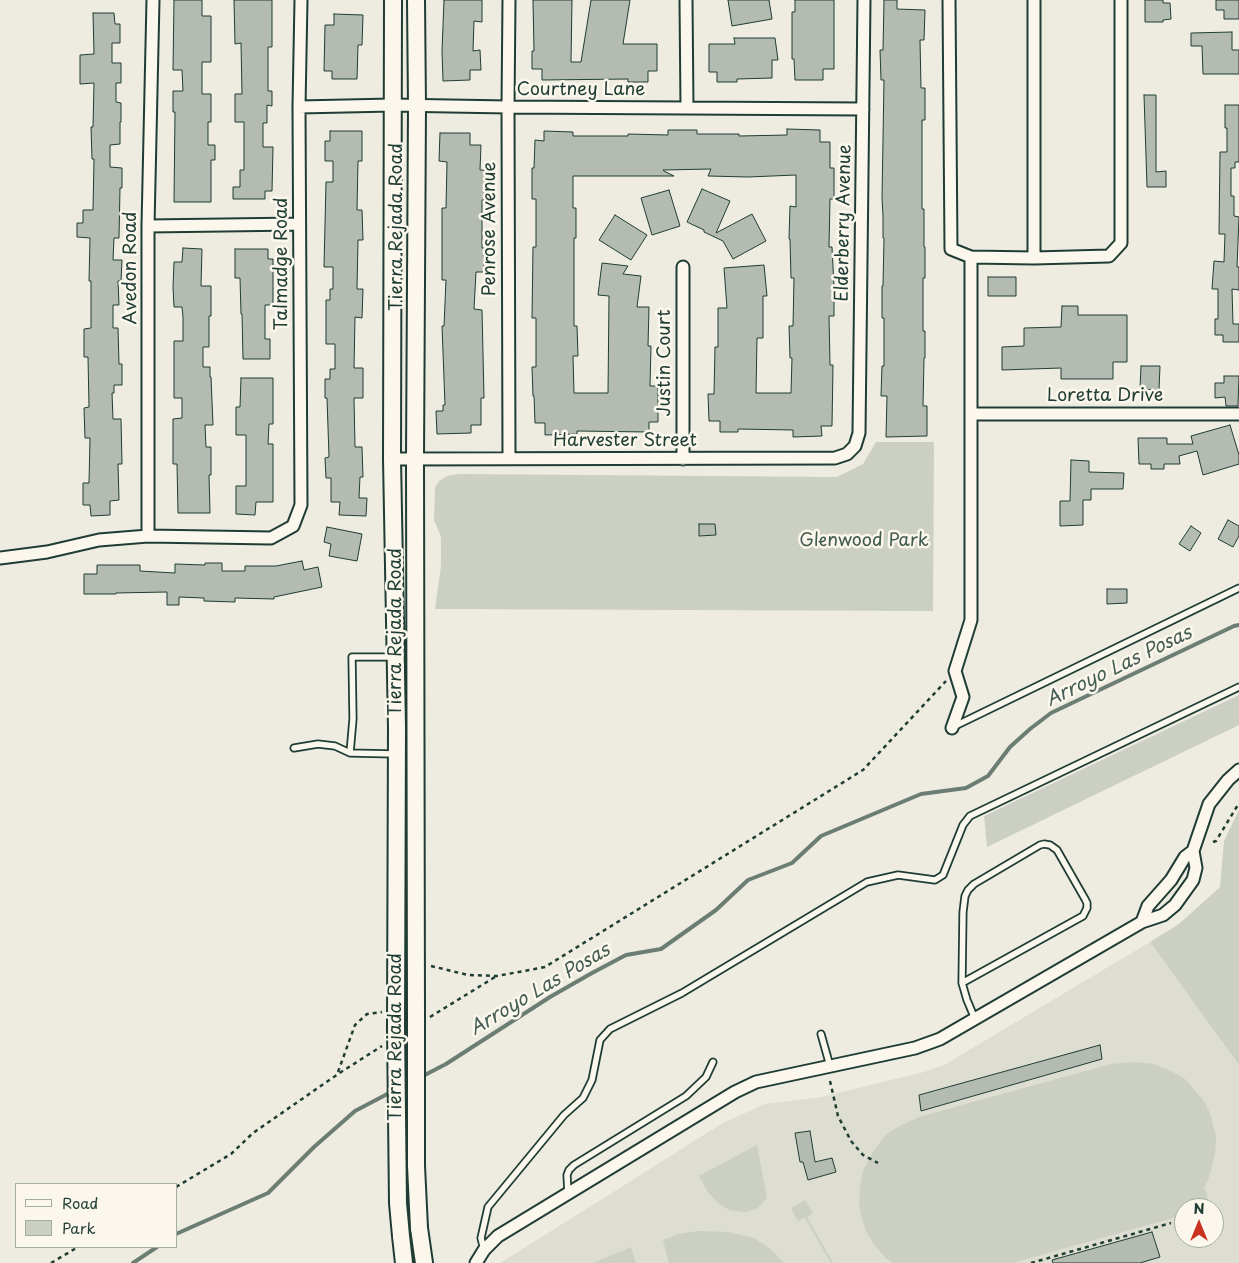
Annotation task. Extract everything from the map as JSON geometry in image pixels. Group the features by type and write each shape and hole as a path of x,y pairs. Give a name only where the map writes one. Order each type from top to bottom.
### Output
{"main road":[{"name":"Tierra Rejada Road","path":"393,0 392,459 397,754 396,1027 398,1203 404,1263"},
{"name":"Tierra Rejada Road","path":"416,0 416,961 423,1016 416,1166 419,1228 424,1263"}],"street":[{"name":"Avedon Road","path":"148,536 148,226 153,0"},
{"name":"Talmadge Road","path":"148,536 271,538 293,526 301,505 299,107 301,0"},
{"name":"Penrose Avenue","path":"508,458 509,0"},
{"path":"686,0 687,108"},
{"name":"Elderberry Avenue","path":"855,446 859,433 864,0"},
{"path":"949,0 951,248 971,257 1034,258 1109,256 1121,243 1121,0"},
{"path":"1034,0 1034,258"},
{"name":"Courtney Lane","path":"299,107 392,105 863,108"},
{"path":"148,226 299,224"},
{"path":"952,728 963,697 955,671 971,620 971,257"},
{"name":"Justin Court","path":"683,267 683,459"},
{"name":"Loretta Drive","path":"972,414 1239,414"},
{"name":"Harvester Street","path":"392,459 835,458 848,454 855,446"},
{"path":"0,558 47,552 99,540 148,536"},
{"path":"476,1263 484,1250 498,1236 735,1092 756,1082 915,1048 940,1039 1142,922 1163,915 1175,905 1193,880 1196,868 1193,851 1209,804 1228,780 1239,770"},
{"path":"1142,922 1148,906 1171,880 1185,857 1193,851"}],"lane":[{"path":"952,728 1239,588"},
{"path":"350,753 353,719 352,658 396,657"},
{"path":"484,1250 481,1238 488,1207 564,1115 582,1098 592,1080 600,1040 610,1029 682,993 867,882 898,875 935,880 944,875 963,825 970,816 1239,687"},
{"path":"294,748 318,744 335,746 350,753 397,754"},
{"path":"962,983 1083,916 1087,908 1085,898 1057,850 1050,845 1040,845 974,884 965,896 962,983 975,1019"},
{"path":"821,1034 830,1066"},
{"path":"568,1194 569,1170 574,1165 686,1096 706,1077 713,1062"}],"path":[{"path":"416,961 468,975 497,976 545,967 863,770 955,671"},
{"path":"1213,842 1216,842 1239,803"},
{"path":"423,1016 497,976"},
{"path":"338,1074 355,1026 367,1014 396,1010"},
{"path":"178,1186 231,1154 253,1133 338,1074 388,1043"},
{"path":"830,1081 838,1116 851,1141 863,1155 878,1163"},
{"path":"1030,1263 1171,1223"},
{"path":"51,1263 76,1248"}],"shaded area":[{"path":"1150,942 1239,1065 1239,1263 500,1263 723,1123 765,1104 821,1097 924,1072 944,1065"}],"green space":[{"name":"Glenwood Park","path":"876,442 934,442 933,611 435,609 441,566 441,537 434,520 435,488 439,481 447,476 459,474 837,477 863,464"},
{"path":"1239,695 1239,725 987,847 984,816"},
{"path":"1239,810 1239,1065 1150,942 1179,924 1220,887 1224,841"},
{"path":"1134,1062 1153,1064 1171,1071 1185,1079 1204,1101 1210,1113 1216,1137 1212,1166 1203,1189 1205,1188 1208,1198 1174,1198 1174,1218 1012,1263 893,1263 875,1246 866,1231 861,1216 859,1202 860,1187 863,1171 874,1150 887,1134 919,1117 1111,1064"},
{"path":"757,1145 767,1198 757,1209 744,1212 729,1210 718,1203 707,1191 699,1176"},
{"path":"805,1200 813,1213 807,1217 833,1263 831,1263 805,1218 798,1221 791,1208"},
{"path":"698,1231 728,1232 754,1238 772,1250 784,1263 669,1263 663,1240 679,1234"},
{"path":"631,1247 636,1263 593,1263"}],"building":[{"path":"174,0 202,0 202,16 211,16 211,62 202,62 202,94 211,94 211,122 208,122 208,145 215,145 215,160 211,160 211,202 174,202 175,112 173,112 173,91 183,91 182,70 173,70"},
{"path":"234,0 272,0 272,47 268,47 268,91 272,91 272,106 267,105 267,123 263,123 263,147 273,147 272,191 265,191 265,199 233,199 233,187 240,187 240,170 244,170 244,122 235,122 235,94 242,94 241,43 235,44"},
{"path":"444,0 482,0 482,22 474,21 473,51 480,50 481,70 470,70 470,80 443,81"},
{"path":"533,0 572,0 571,62 581,62 591,0 630,0 623,44 657,44 657,71 648,71 648,82 628,82 628,79 542,80 542,69 532,69 532,51 534,51"},
{"path":"728,0 769,0 772,19 732,26"},
{"path":"795,0 834,0 834,69 823,69 823,80 795,80 794,59 792,59 792,12 795,12"},
{"path":"884,0 897,0 897,9 925,10 924,40 920,40 921,88 925,88 925,120 922,120 922,209 924,209 925,247 925,278 923,278 925,358 923,406 927,406 927,436 886,437 887,396 881,396 882,366 884,366 882,286 884,238 882,198 884,80 881,80 880,50 883,50"},
{"path":"1145,0 1163,0 1163,3 1170,3 1171,19 1163,20 1163,22 1145,22"},
{"path":"1216,0 1239,0 1239,19 1224,19 1224,10 1216,10"},
{"path":"93,13 114,13 115,24 120,24 120,43 112,43 112,63 121,63 121,83 116,83 116,102 121,103 120,144 110,145 110,167 122,168 119,238 114,238 113,260 122,260 121,281 118,281 119,305 113,305 113,328 118,328 119,364 122,364 122,385 114,385 114,393 112,393 113,419 121,419 122,464 118,464 119,500 110,501 110,515 91,516 90,505 83,505 83,483 89,483 90,438 85,438 84,408 89,407 88,357 84,357 84,329 91,328 90,238 77,237 77,223 83,223 83,210 93,210 94,159 92,159 91,127 93,127 94,83 80,84 80,55 94,54"},
{"path":"334,14 363,15 362,45 358,45 357,79 332,79 332,71 324,71 325,25 334,25"},
{"path":"1232,32 1232,50 1239,50 1239,74 1203,74 1202,46 1191,46 1191,33"},
{"path":"734,38 775,38 778,60 772,60 772,78 737,79 737,82 717,82 717,72 709,72 709,44 735,44"},
{"path":"1144,95 1156,95 1156,172 1166,171 1166,187 1147,187"},
{"path":"1225,105 1239,105 1239,162 1235,162 1235,168 1231,168 1231,196 1234,196 1234,216 1239,217 1237,267 1239,267 1239,290 1232,289 1233,324 1239,324 1239,342 1223,342 1223,335 1215,335 1215,319 1218,319 1218,289 1212,289 1214,261 1224,262 1225,234 1219,234 1220,152 1227,152"},
{"path":"787,129 820,130 820,142 830,142 830,168 834,168 834,199 830,199 829,247 832,247 834,287 834,316 829,316 830,365 833,365 832,426 821,426 822,436 793,437 793,430 738,429 738,432 720,432 720,421 709,421 708,394 714,394 715,347 718,347 718,308 727,308 724,268 764,265 767,296 763,296 763,338 757,338 756,393 791,393 792,358 790,358 789,326 793,326 794,278 791,278 789,239 790,206 796,207 796,175 708,176 711,169 663,170 674,176 573,176 573,208 576,208 574,326 577,326 578,356 573,356 574,393 608,393 609,296 598,295 602,263 628,266 623,274 641,276 637,307 649,307 648,346 651,346 650,386 658,386 658,422 649,422 649,432 577,431 577,434 545,435 545,423 535,423 532,367 536,367 536,318 532,318 533,247 536,247 536,199 532,199 532,168 534,168 535,140 544,141 544,131 573,132 573,136 628,136 628,134 668,135 668,130 697,130 697,134 739,134 739,136 787,135"},
{"path":"330,131 362,131 362,161 358,161 357,210 362,210 363,240 358,240 357,289 363,289 362,318 355,317 354,368 363,368 363,398 354,398 355,447 362,447 363,477 360,477 359,498 367,498 366,516 339,515 340,502 331,502 331,478 326,478 325,458 329,457 325,379 330,379 330,369 335,369 335,344 326,344 326,300 330,300 330,289 333,289 333,267 324,267 326,182 333,182 333,161 325,161 325,141 330,141"},
{"path":"440,133 470,133 470,145 481,145 480,170 485,170 484,200 482,200 484,272 476,272 474,309 482,310 484,398 481,398 481,425 471,425 471,433 437,434 436,411 443,411 443,405 445,405 442,326 444,326 446,280 442,280 442,208 446,208 447,162 439,161"},
{"path":"702,189 730,201 716,233 752,214 766,241 733,259 723,241 687,222"},
{"path":"669,190 680,226 652,235 641,198"},
{"path":"615,215 647,235 631,260 599,240"},
{"path":"183,248 202,249 201,286 211,286 209,347 203,347 203,367 210,367 211,377 213,425 205,425 206,447 211,447 211,475 209,475 210,513 178,513 177,464 173,464 173,419 182,418 182,398 174,398 174,341 183,341 182,307 174,307 174,262 182,262"},
{"path":"235,249 268,249 268,259 273,259 273,305 265,305 265,339 270,339 270,359 243,359 240,278 235,278"},
{"path":"988,277 1016,277 1016,296 988,296"},
{"path":"1062,306 1078,306 1078,315 1127,315 1127,362 1113,362 1113,379 1061,379 1061,368 1002,370 1002,347 1024,346 1024,328 1061,327"},
{"path":"1141,366 1160,366 1159,390 1140,389"},
{"path":"1224,376 1239,376 1238,406 1226,406 1225,397 1215,398 1215,383 1224,383"},
{"path":"241,378 273,378 273,424 269,424 268,444 273,444 273,502 256,502 255,515 236,514 236,486 246,486 246,435 236,435 236,407 240,407"},
{"path":"1230,425 1239,455 1239,464 1203,475 1197,451 1179,456 1180,464 1164,464 1164,469 1151,469 1151,464 1139,464 1138,438 1167,438 1167,444 1193,444 1191,436"},
{"path":"1071,460 1089,461 1089,472 1124,473 1123,489 1091,489 1091,500 1083,500 1083,525 1060,526 1060,501 1070,501"},
{"path":"1228,520 1239,526 1239,536 1233,547 1218,539"},
{"path":"699,524 715,524 716,535 699,536"},
{"path":"1191,526 1201,533 1190,551 1179,544"},
{"path":"327,527 362,534 357,561 329,556 331,544 324,542"},
{"path":"302,561 304,570 318,567 322,587 274,597 274,599 235,598 235,602 204,601 204,598 179,597 179,605 167,605 167,592 84,594 84,574 97,574 97,565 140,565 140,571 175,573 175,564 205,565 205,563 222,563 222,571 245,571 245,566 276,566"},
{"path":"1107,589 1127,589 1127,603 1107,604"},
{"path":"1100,1045 1102,1059 921,1111 919,1095"},
{"path":"810,1131 815,1162 832,1158 836,1172 808,1180 803,1162 800,1162 795,1133"},
{"path":"1152,1232 1160,1257 1140,1263 1053,1263 1052,1260"}],"waterway":[{"name":"Arroyo Las Posas","path":"421,1077 446,1064 550,997 592,973 626,955 661,949 716,910 748,880 792,863 821,836 921,794 966,788 988,776 1010,747 1051,713 1239,625"},
{"name":"Arroyo Las Posas","path":"178,1233 268,1193 314,1147 355,1111 393,1091"},
{"name":"Arroyo Las Posas","path":"133,1263 156,1248"}]}
